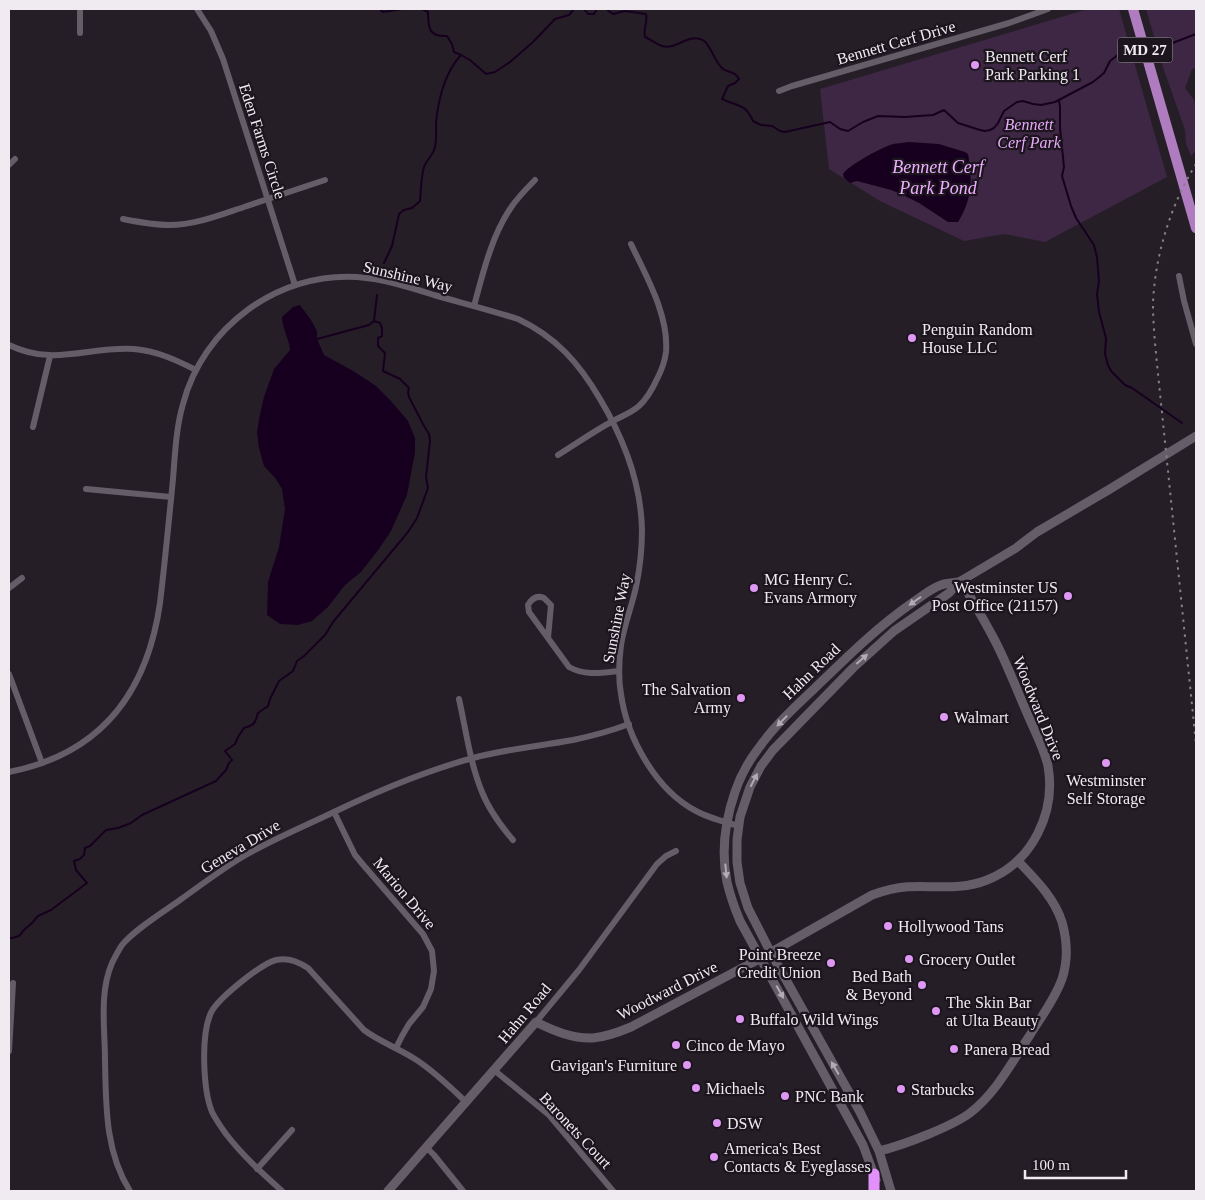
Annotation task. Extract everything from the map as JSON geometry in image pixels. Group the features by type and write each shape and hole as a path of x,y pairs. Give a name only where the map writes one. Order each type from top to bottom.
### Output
{"highway":[{"path":"874,1174 874,1191"}],"main road":[{"name":"MD 27","path":"1133,9 1196,228"},
{"name":"Hahn Road","path":"892,1191 879,1151 855,1103 748,908 740,883 737,840 740,816 750,787 761,766 773,750 852,668 894,631 949,593 960,582 1016,548 1037,532 1196,436"},
{"name":"Hahn Road","path":"879,1191 863,1145 740,922 727,882 724,857 726,822 735,791 746,768 772,731 872,633 903,609 942,584 960,582"},
{"name":"Woodward Drive","path":"536,1022 554,1031 572,1036 593,1038 612,1035 631,1028 880,892 905,887 947,888 969,886 989,879 1018,861 1032,843 1044,820 1050,786 1048,765 994,637 960,582"},
{"path":"879,1151 897,1147 942,1128 968,1115 976,1108 994,1088 1057,990 1062,977 1066,951 1062,922 1054,904 1043,888 1018,861"},
{"name":"Hahn Road","path":"388,1191 536,1022"}],"street":[{"path":"80,9 80,33"},
{"name":"Eden Farms Circle","path":"197,9 212,31 223,59 295,285"},
{"name":"Bennett Cerf Drive","path":"779,91 1009,23 1048,9"},
{"path":"9,165 16,159"},
{"path":"123,219 158,225 194,222 268,200 325,180"},
{"path":"474,306 494,239 511,207 536,180"},
{"path":"558,455 638,407 653,388 662,368 666,353 663,319 651,287 631,244"},
{"name":"Sunshine Way","path":"9,772 42,763 86,741 121,706 138,678 157,626 179,419 188,386 211,345 232,322 260,301 276,292 313,280 344,276 372,278 474,306 529,324 553,340 577,364 589,380 624,444 634,476 642,529 638,576 622,643 619,671 620,693 628,724 635,741 648,763 679,800 696,811 739,826"},
{"path":"1179,276 1196,344"},
{"path":"9,346 50,356 133,349 158,353 196,370"},
{"path":"33,427 50,356"},
{"path":"86,489 171,497"},
{"path":"9,588 22,578"},
{"path":"548,638 550,605 544,598 535,597 528,605 529,612 569,667 577,672 591,674 619,671"},
{"path":"9,674 42,763"},
{"path":"460,699 476,776 485,799 496,818 514,840"},
{"name":"Geneva Drive","path":"130,1191 115,1159 108,1127 106,1105 104,1012 106,984 111,965 122,945 135,933 243,857 276,839 379,790 422,773 472,758 590,736 628,724"},
{"name":"Marion Drive","path":"334,812 355,855 423,934 432,951 434,971 431,989 423,1007 402,1036 396,1048"},
{"name":"Hahn Road","path":"536,1022 579,970 657,864 666,856 676,851"},
{"path":"282,1191 238,1150 217,1122 208,1102 205,1074 205,1036 212,1010 234,988 270,963 277,960 294,960 308,968 364,1030 426,1066 466,1102"},
{"path":"9,1051 12,983"},
{"name":"Baronets Court","path":"494,1070 549,1115 613,1191"},
{"path":"257,1169 292,1130"},
{"path":"427,1148 463,1191"}],"green space":[{"name":"Bennett Cerf Park","path":"1088,9 1119,9 1167,177 1045,242 1004,234 964,241 880,201 829,169 820,89"},
{"path":"1146,9 1196,9 1196,68 1192,69 1185,88 1194,100 1196,111 1196,150 1191,156 1186,144 1185,130 1163,67"}],"water":[{"name":"Bennett Cerf Park Pond","path":"909,142 939,144 968,154 971,172 969,197 958,222 948,222 919,203 891,190 857,181 850,183 844,178 843,174 846,170 872,154 890,145"},
{"path":"300,305 317,331 317,339 324,355 376,386 408,421 415,438 415,452 407,495 391,531 379,549 361,572 345,585 328,607 312,621 298,625 280,624 267,615 268,582 279,547 285,509 282,489 264,466 257,433 264,397 274,369 290,350 282,317 293,307"}],"waterway":[{"path":"380,9 383,12 402,9"},
{"path":"422,9 428,12 428,23 433,33 447,36 454,52 461,55"},
{"path":"384,263 392,246 399,214 404,210 412,208 420,201 424,167 436,144 438,105 447,78 455,62 461,55 486,74 495,72 533,42 555,19 569,15 574,9"},
{"path":"584,9 588,14 594,14 597,9"},
{"path":"606,9 613,14 625,11 646,14 645,37 662,46 672,46 695,38 703,41 707,44 720,66 736,75 739,79 728,86 722,99 744,108 753,121 785,132 830,122 840,129 848,131 878,116 933,115 944,110 958,123 980,130 990,130 998,123 1004,111 1017,102 1023,101 1041,105 1055,102 1093,82 1104,73 1110,61 1119,54 1140,49"},
{"path":"1148,48 1170,44 1196,34"},
{"path":"1059,100 1064,167 1062,176 1076,218 1094,245 1097,257 1099,281 1097,294 1099,312 1106,338 1105,354 1108,365 1111,371 1125,385 1182,423"},
{"path":"9,938 19,936 38,916 51,910 87,883 76,870 74,861 80,859 84,855 85,848 90,846 106,830 131,823 142,815 216,781 232,760 225,751 235,744 244,728 254,724 258,713 268,706 279,681 293,671 297,661 325,635 333,622 408,532 417,518 428,488 426,477 429,434 409,397 409,388 400,379 383,371 385,353 378,346 378,338 382,336 382,328 380,323 374,321 377,295"},
{"path":"317,339 369,325 374,321"}],"railway":[{"path":"1196,164 1179,196 1166,230 1157,267 1153,303 1156,356 1196,744"}],"place":[{"name":"Bennett Cerf Park Parking 1","path":"975,65"},
{"name":"Penguin Random House LLC","path":"912,338"},
{"name":"MG Henry C. Evans Armory","path":"754,588"},
{"name":"Westminster US Post Office (21157)","path":"1068,596"},
{"name":"The Salvation Army","path":"741,698"},
{"name":"Walmart","path":"944,717"},
{"name":"Westminster Self Storage","path":"1106,763"},
{"name":"Hollywood Tans","path":"888,926"},
{"name":"Grocery Outlet","path":"909,959"},
{"name":"Point Breeze Credit Union","path":"831,963"},
{"name":"Bed Bath & Beyond","path":"922,985"},
{"name":"The Skin Bar at Ulta Beauty","path":"936,1011"},
{"name":"Buffalo Wild Wings","path":"740,1019"},
{"name":"Cinco de Mayo","path":"676,1045"},
{"name":"Panera Bread","path":"954,1049"},
{"name":"Gavigan's Furniture","path":"687,1065"},
{"name":"Michaels","path":"696,1088"},
{"name":"Starbucks","path":"901,1089"},
{"name":"PNC Bank","path":"785,1096"},
{"name":"DSW","path":"717,1123"},
{"name":"America's Best Contacts & Eyeglasses","path":"714,1157"}]}
